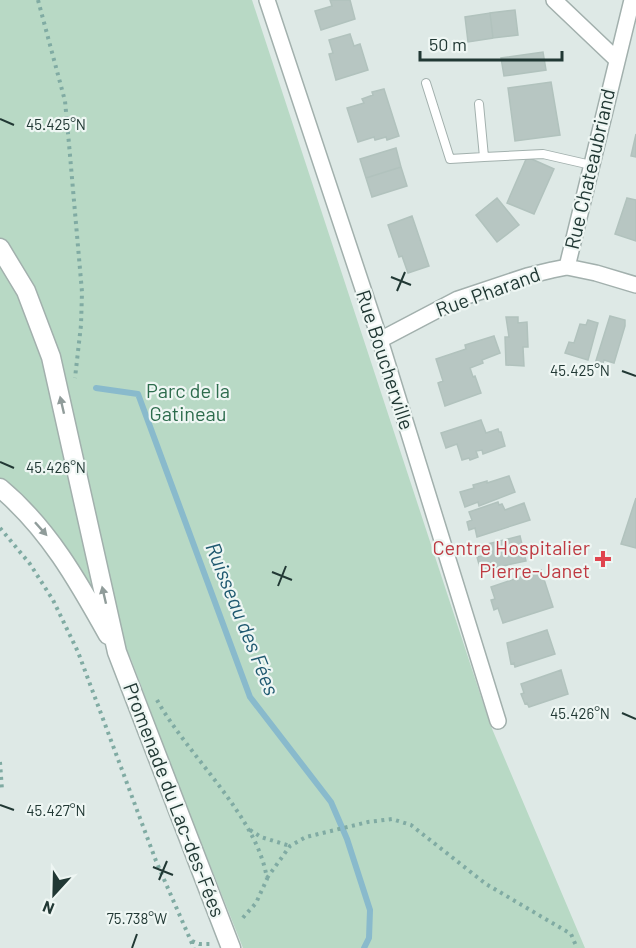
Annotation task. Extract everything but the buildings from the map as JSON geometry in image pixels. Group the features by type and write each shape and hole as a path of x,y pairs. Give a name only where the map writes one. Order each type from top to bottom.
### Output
{"street":[{"name":"Rue Boucherville","path":"267,0 380,340 498,721"},
{"path":"554,0 616,59"},
{"name":"Rue Chateaubriand","path":"567,267 632,0"},
{"name":"Promenade du Lac-des-Fées","path":"0,248 27,291 51,357 117,652"},
{"name":"Rue Pharand","path":"380,340 458,299 527,276 567,267 636,285"},
{"name":"Promenade du Lac-des-Fées","path":"0,488 46,534 75,576 117,652 228,942"}],"lane":[{"path":"426,83 450,159 543,153 591,165"},
{"path":"478,104 484,157"}],"path":[{"path":"38,0 65,101 82,292 81,324 74,382"},
{"path":"0,528 30,564 53,600 78,652 156,861 194,948"},
{"path":"152,692 173,728 249,830 256,842 267,879"},
{"path":"0,762 2,790"},
{"path":"228,942 256,903 267,879 290,846 306,837 368,822 392,819 411,825 486,885 571,934 577,948"},
{"path":"249,830 261,837 290,846"}],"green space":[{"name":"Parc de la Gatineau","path":"0,0 252,0 490,724 585,948 243,948 131,659 79,566 34,508 0,482"}],"waterway":[{"name":"Ruisseau des Fées","path":"96,388 138,394 250,697 331,802 347,839 370,910 369,938 364,948"}],"place":[{"name":"Centre Hospitalier Pierre-Janet","path":"603,559"}]}
